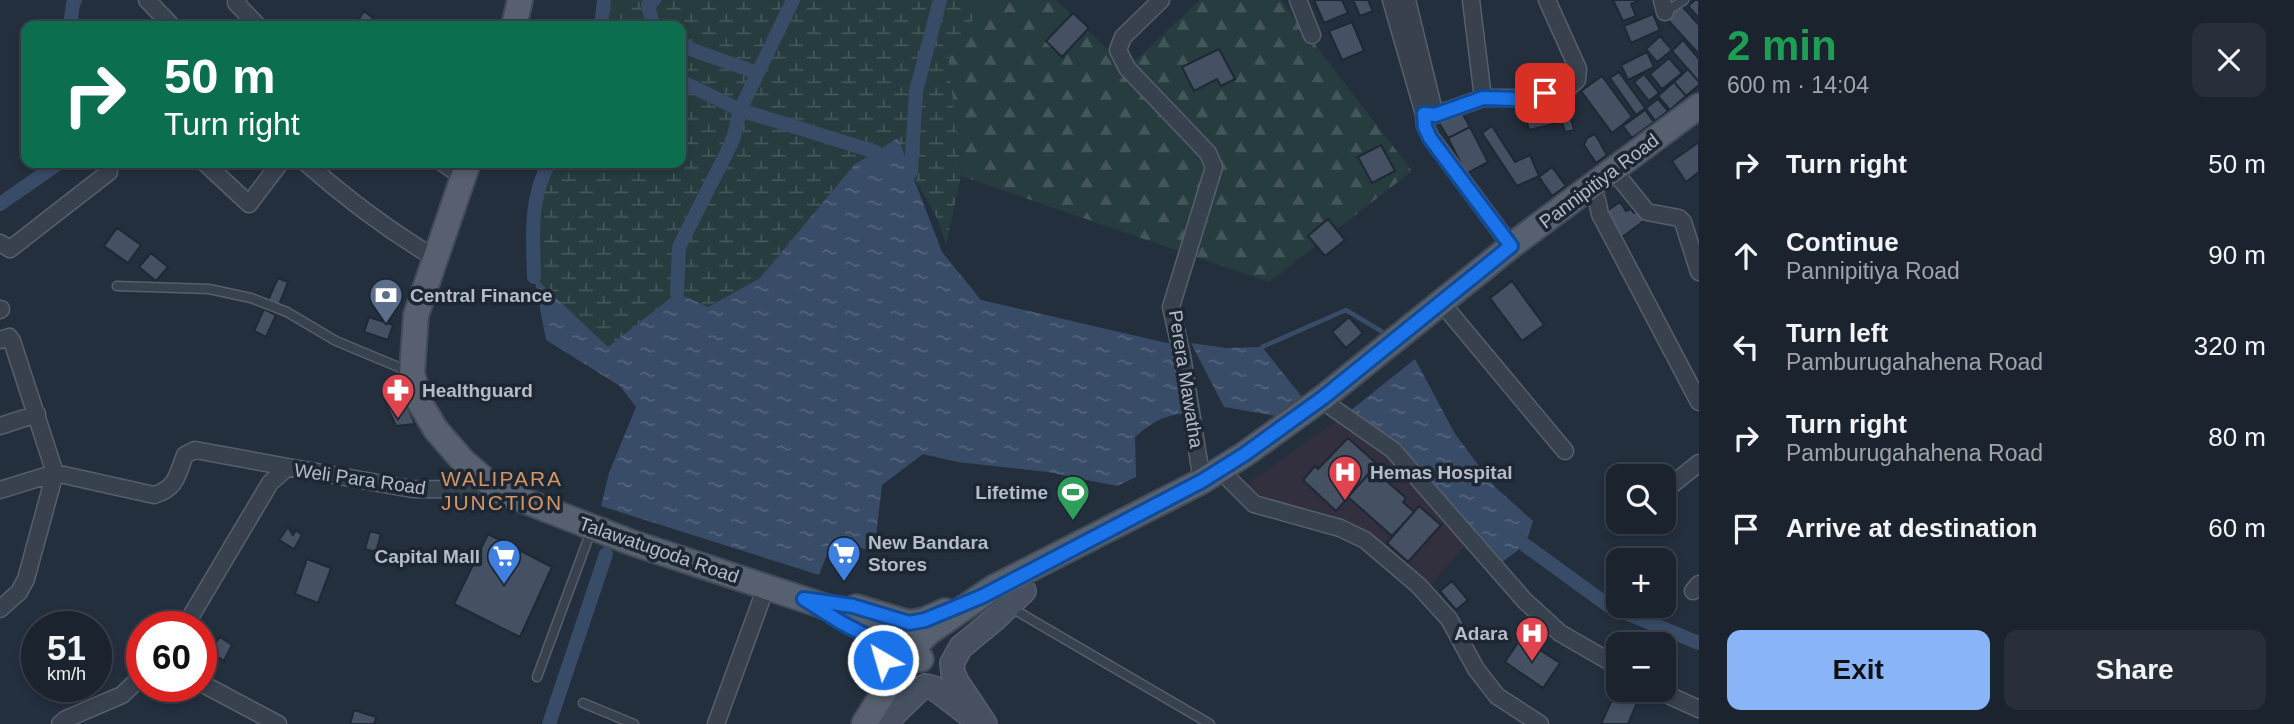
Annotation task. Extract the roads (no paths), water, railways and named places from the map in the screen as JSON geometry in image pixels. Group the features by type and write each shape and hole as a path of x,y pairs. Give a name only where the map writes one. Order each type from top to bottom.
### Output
{"main road":[{"path":"515,21 520,0"},
{"name":"Pannipitiya Road","path":"882,724 928,633 1004,599 1231,481 1511,246 1699,106"},
{"name":"Pannipitiya Road","path":"1004,599 1328,402 1699,126"},
{"name":"Talawatugoda Road","path":"458,168 435,258 416,314 412,373 420,402 436,430 464,462 497,490 592,528 804,599 856,620 917,655"},
{"path":"804,599 853,606 909,623 1004,599"},
{"path":"804,599 880,646 883,664 853,724"},
{"path":"984,724 957,682 952,663 961,647 1004,599"},
{"path":"917,655 984,724"},
{"name":"Pannipitiya Road","path":"864,724 917,655"},
{"path":"882,724 926,686 934,688 984,724"}],"street":[{"path":"147,0 167,21"},
{"path":"238,0 236,3 253,21"},
{"name":"Perera Mawatha","path":"1161,0 1122,37 1118,50 1127,68 1209,153 1214,167 1171,307 1182,356 1202,481"},
{"path":"1298,0 1312,34"},
{"path":"1391,0 1429,114"},
{"path":"1407,0 1429,114 1425,127 1430,138 1511,246"},
{"path":"1471,0 1483,98"},
{"path":"1429,114 1483,98 1516,99 1569,87 1577,80 1578,69 1548,0"},
{"path":"210,168 249,204 276,168"},
{"path":"312,168 348,200 399,237 435,258"},
{"path":"0,243 10,249 109,172"},
{"path":"1622,181 1647,212 1679,218 1683,222 1699,272"},
{"path":"1597,200 1600,214 1699,402"},
{"path":"1450,313 1566,451"},
{"path":"0,340 9,337 12,341 55,473 26,579 19,592 0,609"},
{"path":"1328,402 1393,450 1525,601 1560,633 1606,660"},
{"path":"0,426 37,414"},
{"path":"0,490 55,473 154,495 173,485 185,455 195,450 288,467"},
{"path":"1676,481 1699,463"},
{"name":"Weli Para Road","path":"194,611 270,483 288,467 412,489 497,490"},
{"path":"1231,481 1254,504 1340,528 1365,540 1418,585 1449,620 1476,668 1497,696 1540,724"},
{"path":"716,724 766,587"},
{"path":"60,724 126,691"},
{"path":"217,692 278,724"},
{"path":"1676,699 1699,709"}],"lane":[{"path":"1663,6 1684,0"},
{"path":"117,286 209,289 251,298 287,312 336,341 412,373"},
{"path":"537,677 592,528"},
{"path":"1004,599 1210,724"},
{"path":"583,703 634,724"}],"water":[{"path":"898,138 942,252 981,300 1171,344 1186,413 1159,420 1135,437 1136,477 1117,486 1048,472 958,462 923,454 882,485 874,552 833,539 819,575 601,506 609,473 636,407 620,386 546,340 534,277 608,347 677,293 708,307 760,278 854,165"},
{"path":"1191,343 1226,348 1262,347 1302,397 1276,416 1224,407"},
{"path":"1415,359 1455,434 1494,486 1533,521 1525,545 1502,562 1400,451 1346,414"}],"waterway":[{"path":"71,21 75,0"},
{"path":"602,21 604,0"},
{"path":"652,21 648,5 654,0"},
{"path":"677,293 679,247 733,140 740,110 793,0"},
{"path":"911,172 916,91 940,0"},
{"path":"686,46 758,73"},
{"path":"686,83 740,110 876,152"},
{"path":"0,204 52,168"},
{"path":"534,277 535,205 547,168"},
{"path":"1262,347 1346,310 1381,331"},
{"path":"1525,545 1609,606 1699,643"},
{"path":"549,724 606,554"}],"place":[{"name":"Central Finance","path":"386,325"},
{"name":"Healthguard","path":"398,420"},
{"name":"Hemas Hospital","path":"1345,502"},
{"name":"Lifetime","path":"1073,522"},
{"name":"New Bandara Stores","path":"844,583"},
{"name":"Capital Mall","path":"504,586"},
{"name":"Adara","path":"1532,663"}],"district":[{"name":"WALIPARA JUNCTION","path":"502,490"}]}
